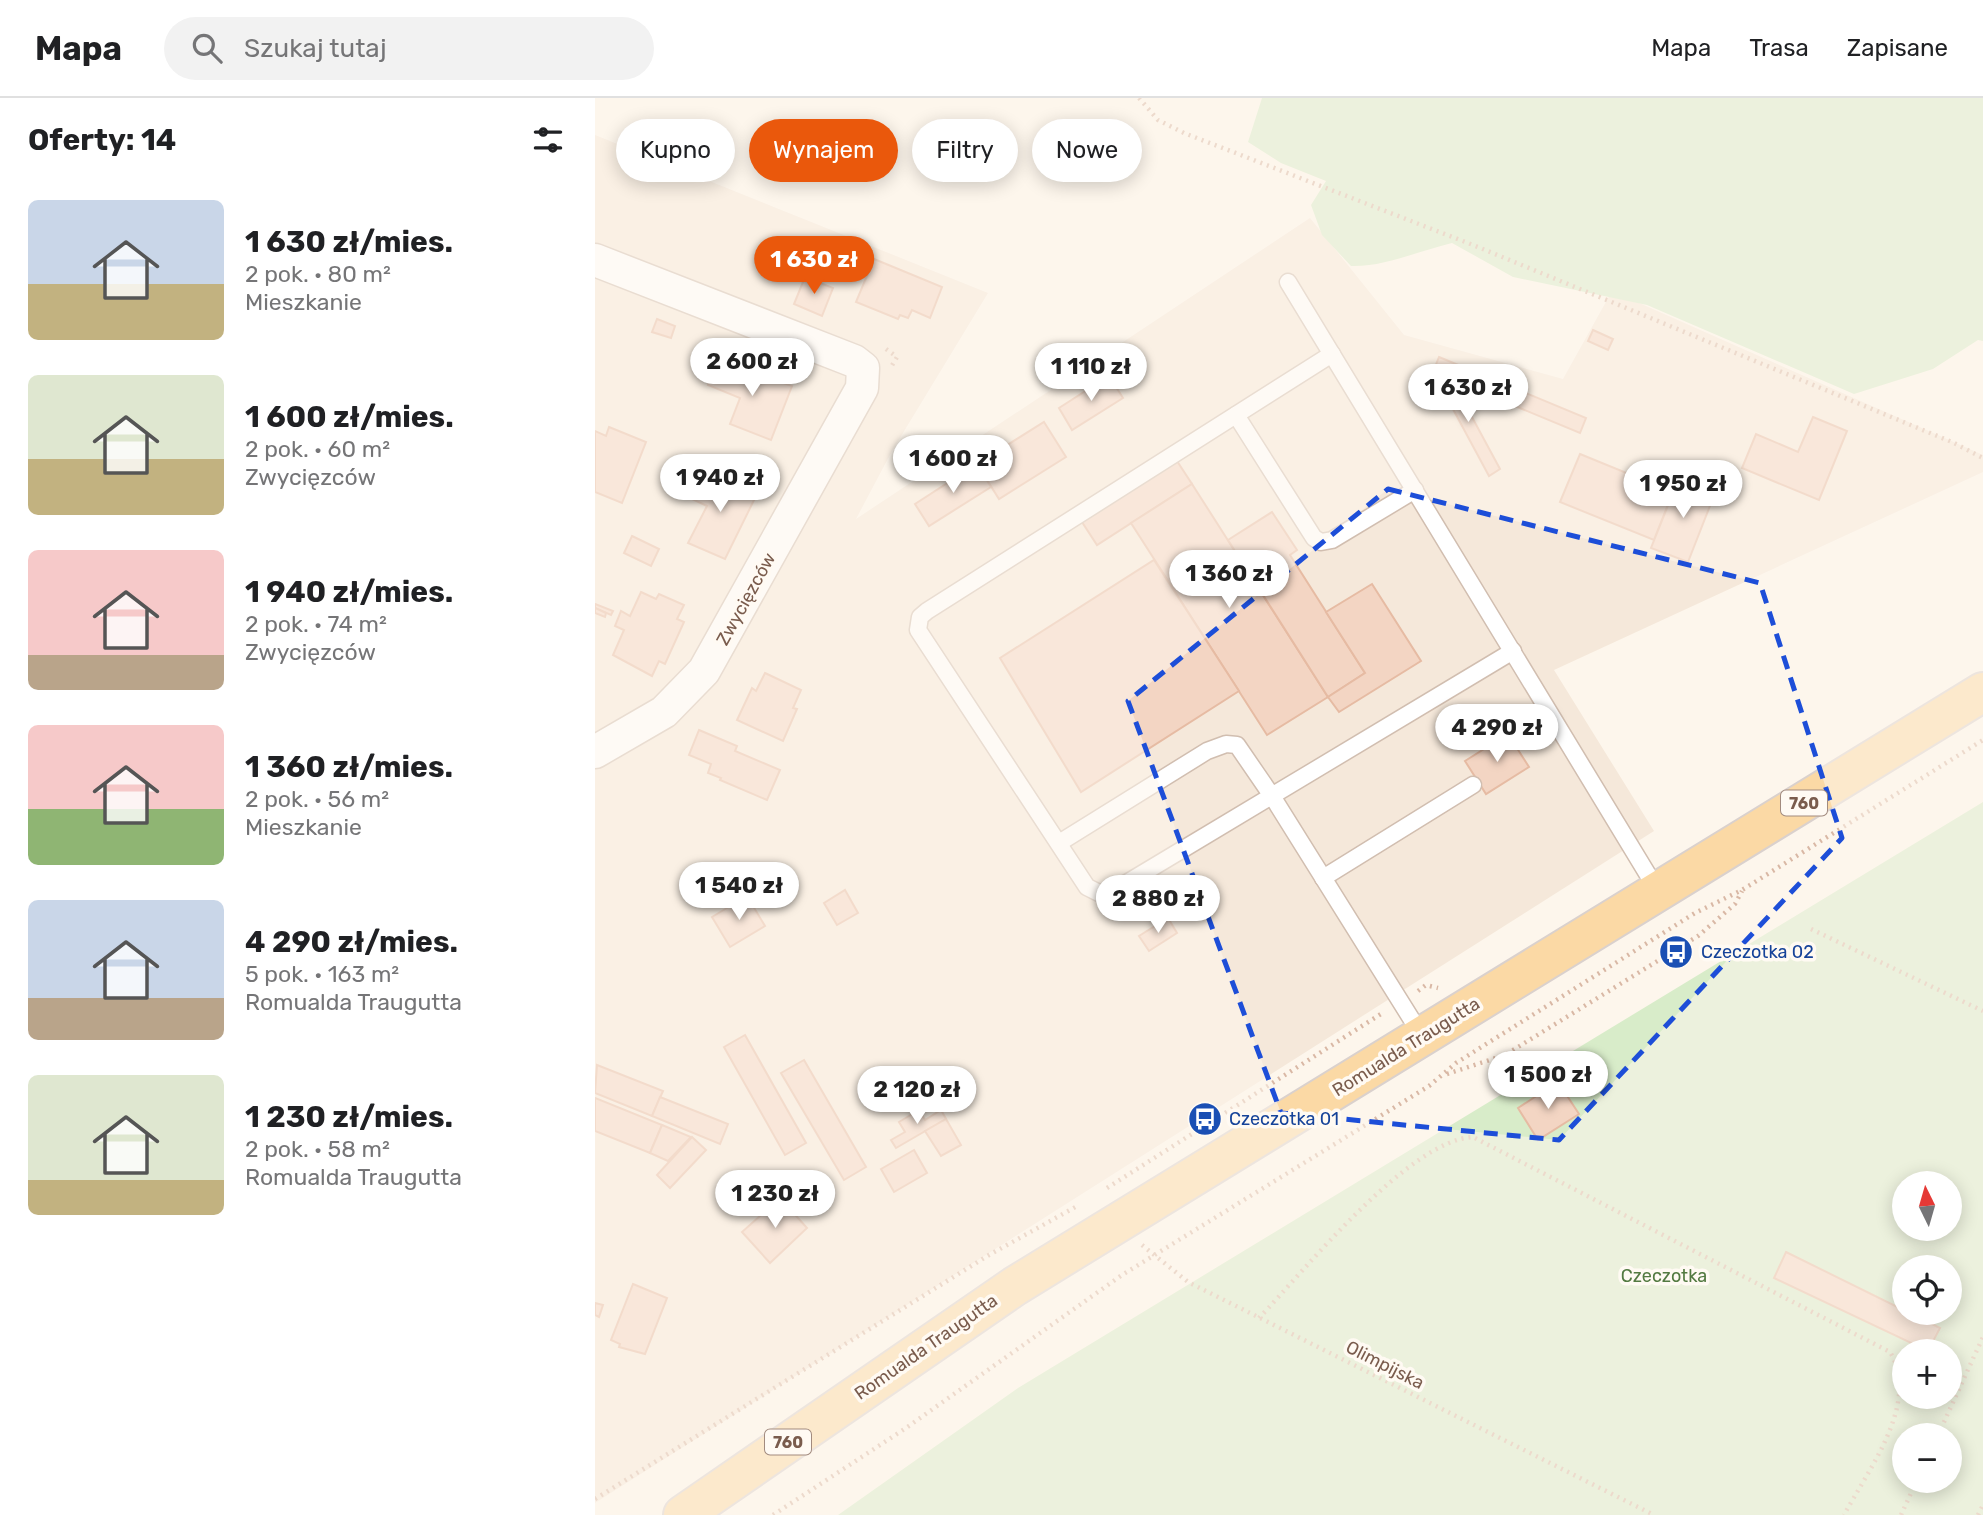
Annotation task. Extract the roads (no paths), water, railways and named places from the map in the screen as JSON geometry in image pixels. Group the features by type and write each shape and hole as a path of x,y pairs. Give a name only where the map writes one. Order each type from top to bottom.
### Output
{"main road":[{"name":"Romualda Traugutta","path":"681,1511 1014,1286 1098,1207 1423,1037 1983,692"}],"street":[{"name":"Zwycięzców","path":"595,260 854,360 877,361 704,671 664,712 595,752"}],"lane":[{"path":"1288,282 1659,893"},
{"path":"1332,354 927,611 918,623 918,630 1087,887 1105,896 1513,651"},
{"path":"1236,415 1314,538 1321,542 1332,540 1415,490"},
{"path":"1059,843 1217,746 1237,745 1272,796 1423,1037"},
{"path":"1324,878 1473,785"}],"place":[{"name":"Czeczotka 02","path":"1676,952"},
{"name":"Czeczotka 01","path":"1205,1119"}],"park label":[{"name":"Czeczotka","path":"1664,1276"}]}
